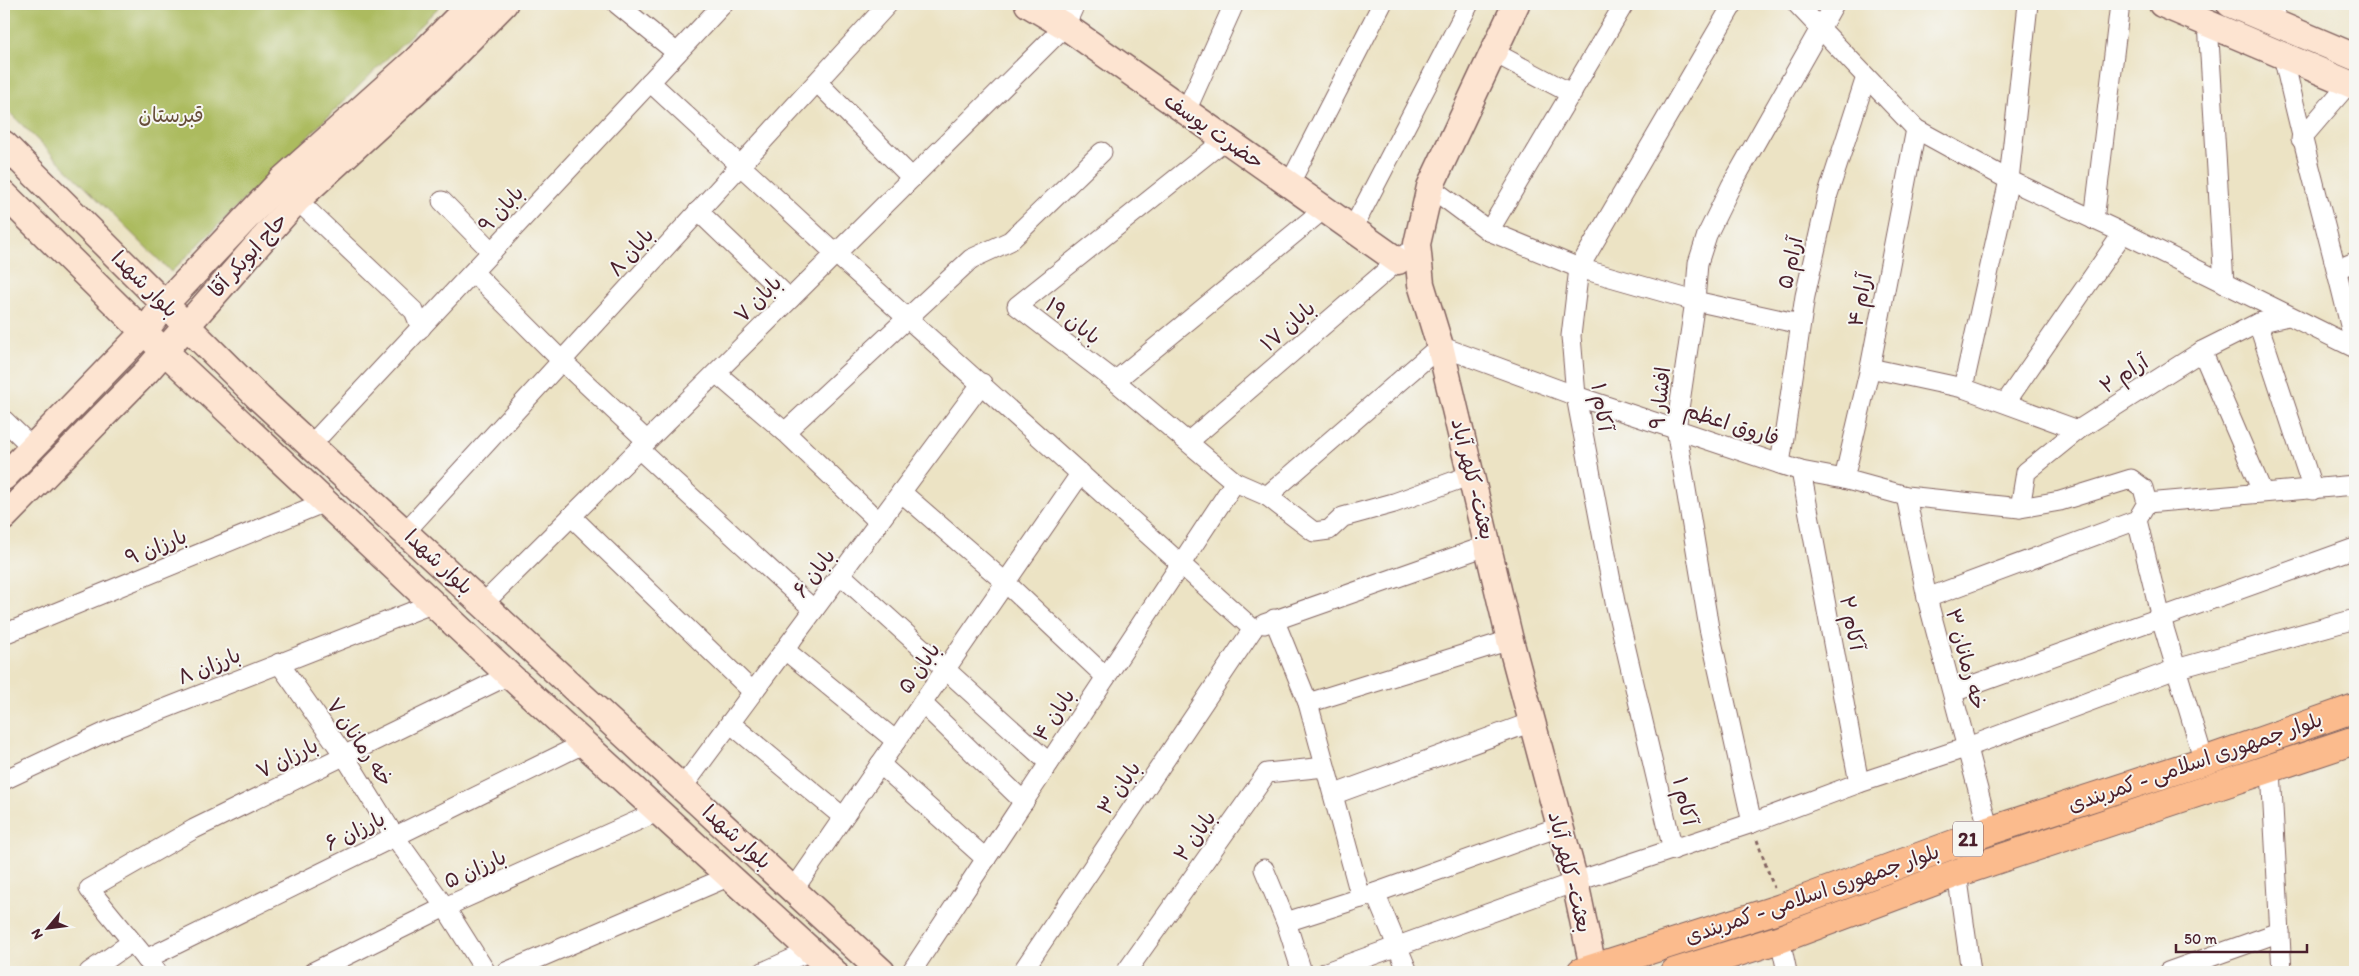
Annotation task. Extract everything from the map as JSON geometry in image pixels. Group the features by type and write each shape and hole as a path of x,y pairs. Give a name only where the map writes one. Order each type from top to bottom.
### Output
{"main road":[{"name":"حاج ابوبکر آقا","path":"4,477 144,332 165,304 283,179 416,60 471,4"},
{"name":"حاج ابوبکر آقا","path":"4,517 164,351 297,200 438,71 504,4"},
{"name":"حضرت یوسف","path":"1028,4 1070,15 1186,112 1290,183 1398,261"},
{"name":"بعثت- کلهر آباد","path":"1516,4 1430,187 1417,244 1421,284 1440,346 1489,545 1510,640 1575,882 1589,971"},
{"path":"2162,4 2352,85"},
{"path":"2230,4 2272,9 2355,57"},
{"name":"بلوار شهدا","path":"4,144 259,398 406,531 882,972"},
{"name":"بلوار شهدا","path":"4,194 144,332 434,603 509,676 585,743 657,812 834,972"},
{"name":"بلوار جمهوری اسلامی - کمربندی","path":"1589,971 1781,908 1989,832 2204,761 2355,708"},
{"name":"بلوار جمهوری اسلامی - کمربندی","path":"1675,972 1780,939 1957,873 2271,770 2355,740"}],"street":[{"path":"617,4 677,53"},
{"name":"بابان ۹","path":"311,445 723,4"},
{"name":"بابان ۸","path":"406,531 888,4"},
{"path":"1186,112 1234,4"},
{"path":"1290,183 1382,4"},
{"path":"1353,228 1469,4"},
{"path":"1489,231 1624,4"},
{"name":"آکام ۱","path":"1673,850 1615,602 1576,396 1571,336 1579,268 1733,4"},
{"path":"1797,4 1822,28 1916,129 2009,180 2123,233 2288,316 2355,347"},
{"name":"افشار ۹","path":"1752,824 1709,628 1676,429 1696,301 1698,263 1707,235 1731,186 1834,4"},
{"path":"1963,388 2009,180 2028,4"},
{"path":"2094,220 2120,4"},
{"name":"بابان ۷","path":"483,604 912,178 1070,15"},
{"path":"2208,23 2224,284"},
{"path":"1493,52 1572,94"},
{"path":"2283,55 2301,139 2338,269 2355,347"},
{"name":"آرام ۵","path":"1780,464 1800,324 1828,194 1866,77"},
{"path":"650,82 836,254 1254,629 1274,619 1489,545"},
{"path":"816,82 912,178"},
{"path":"2301,139 2352,85"},
{"name":"آرام ۴","path":"1844,479 1870,368 1916,129"},
{"name":"بابان ۱۹","path":"1226,139 1017,306 1115,381 1235,482 1267,496 1314,532 1329,530 1343,517 1394,503 1471,475"},
{"path":"785,432 971,259 1010,241 1102,152"},
{"path":"1430,187 1489,231 1579,268 1696,301 1800,324"},
{"path":"297,200 414,311 421,328"},
{"path":"442,201 492,252"},
{"path":"1115,381 1324,209"},
{"path":"698,211 790,299"},
{"path":"2006,402 2123,233"},
{"name":"بابان ۱۷","path":"1188,442 1417,244"},
{"path":"2338,269 2355,262"},
{"path":"473,272 643,445 814,610"},
{"name":"آرام ۲","path":"2020,508 2026,472 2078,430 2202,351 2258,323 2288,316"},
{"path":"2258,323 2313,490"},
{"path":"1267,496 1440,346"},
{"name":"فاروق اعظم","path":"1440,346 1576,396 1801,471 1844,479 1906,496 2020,508 2060,501 2131,479 2143,488 2147,504"},
{"path":"2202,351 2262,492"},
{"path":"1870,368 1963,388 2006,402 2078,430"},
{"path":"716,373 785,432 879,522"},
{"name":"بابان ۶","path":"682,788 982,383"},
{"path":"4,420 32,447"},
{"name":"آکام ۲","path":"1801,471 1859,783"},
{"name":"بابان ۵","path":"794,889 1081,473"},
{"name":"بابان ۴","path":"911,972 1235,482"},
{"path":"1927,598 2137,520 2147,504 2355,485"},
{"path":"901,492 1006,582 1106,678"},
{"name":"خه رمانان ۳","path":"1906,496 1927,598 1953,692 1965,748 1989,832"},
{"name":"بارزان ۹","path":"4,634 325,502"},
{"path":"572,516 753,692"},
{"path":"2137,520 2161,618 2204,761"},
{"path":"1953,692 2355,548"},
{"path":"840,574 1050,763"},
{"name":"بارزان ۸","path":"4,780 108,731 279,662 434,603"},
{"path":"1326,972 1397,948 1575,882 1752,824 1859,783 1965,748 2176,669 2355,618"},
{"path":"1274,619 1308,703 1325,766 1368,895 1408,972"},
{"name":"بابان ۳","path":"1022,972 1254,629"},
{"path":"1308,703 1510,640"},
{"path":"785,650 896,741"},
{"name":"خه رمانان ۷","path":"279,662 344,755 395,837 445,908 486,972"},
{"name":"بارزان ۷","path":"132,942 89,889 194,829 509,676"},
{"path":"922,703 1024,802"},
{"path":"1335,794 1532,722"},
{"path":"730,723 843,817"},
{"name":"بارزان ۶","path":"151,966 395,837 585,743"},
{"path":"880,764 986,859"},
{"name":"بابان ۲","path":"1126,972 1267,773 1325,766"},
{"path":"2271,770 2282,972"},
{"name":"بارزان ۵","path":"312,972 445,908 657,812"},
{"path":"1286,922 1368,895 1559,826"},
{"path":"1264,869 1286,922 1302,972"},
{"path":"1957,873 1971,972"},
{"path":"506,972 730,876"},
{"path":"2168,972 2280,932"},
{"path":"1780,939 1787,972"},
{"path":"89,972 132,942 151,966"},
{"path":"763,972 810,951"}],"path":[{"path":"1752,824 1781,908"}],"green space":[{"name":"قبرستان","path":"4,4 442,4 171,272 4,107"}]}
